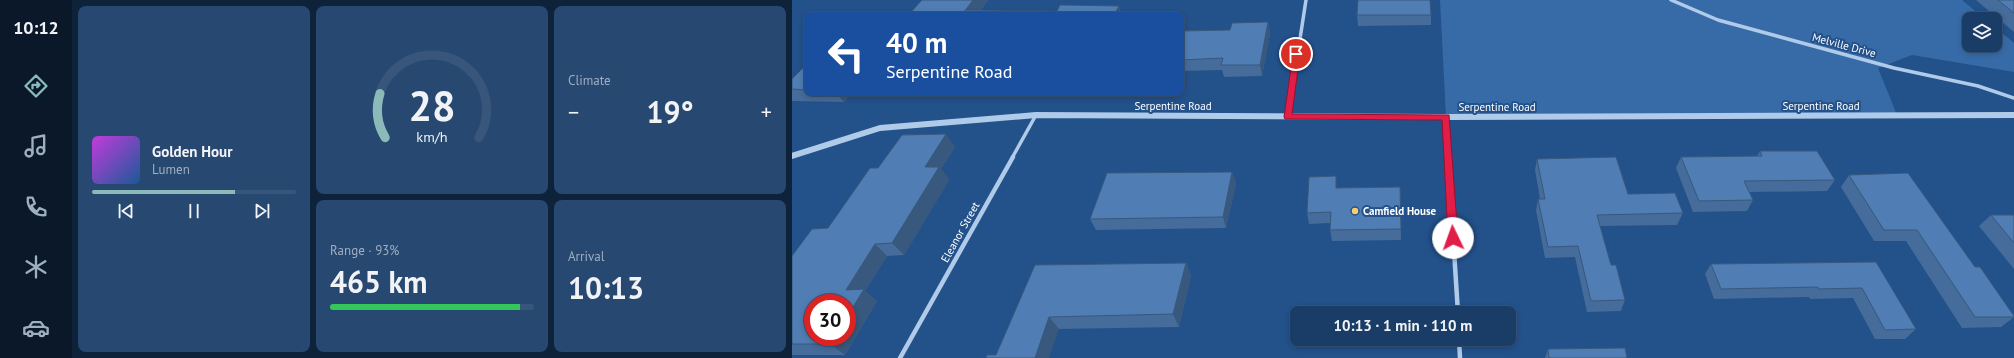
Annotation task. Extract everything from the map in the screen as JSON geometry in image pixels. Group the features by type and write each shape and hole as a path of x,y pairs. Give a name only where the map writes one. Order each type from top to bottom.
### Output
{"street":[{"path":"1288,117 1306,0"},
{"name":"Melville Drive","path":"1671,0 1718,20 1894,68 1978,86 2014,98"},
{"name":"Serpentine Road","path":"792,156 880,128 1036,115 1446,117 2014,115"},
{"name":"Eleanor Street","path":"900,358 1036,115"},
{"path":"1446,117 1458,306"},
{"path":"1459,346 1460,358"}],"shaded area":[{"path":"1440,0 1962,0 1977,12 1962,12 1962,52 2002,52 2002,33 2014,43 2014,72 1912,55 1878,68 1897,115 1446,117"}],"building":[{"path":"922,0 973,0 964,12 911,12"},
{"path":"1358,0 1430,0 1431,15 1357,15"},
{"path":"1998,0 2014,0 2014,13"},
{"path":"1060,5 1119,6 1116,12 964,12 966,10 1057,11"},
{"path":"1268,22 1260,65 1221,65 1223,58 1184,60 1184,31 1230,30 1232,23"},
{"path":"804,67 804,90 792,89 792,79"},
{"path":"946,134 925,167 939,167 892,243 875,244 846,290 864,289 856,302 856,294 804,294 804,344 792,344 792,256 812,229 828,228 870,168 878,168 902,135"},
{"path":"1760,151 1817,151 1835,180 1744,181 1753,200 1699,201 1681,157 1762,156"},
{"path":"1616,157 1628,194 1675,193 1683,213 1597,215 1611,265 1616,265 1625,300 1591,301 1578,246 1548,247 1538,199 1545,199 1537,159"},
{"path":"1232,172 1223,217 1090,219 1107,173"},
{"path":"1908,173 1975,267 1980,267 2014,317 1975,317 1917,230 1884,230 1849,175"},
{"name":"Camfield House","path":"1336,176 1336,188 1400,187 1401,229 1330,230 1331,212 1307,213 1309,177"},
{"path":"1991,215 2014,215 2014,243"},
{"path":"1876,262 1916,329 1885,330 1862,288 1818,289 1818,287 1721,289 1711,264"},
{"path":"1186,263 1173,314 1049,317 1035,358 986,358 987,355 996,355 1035,265"},
{"path":"1625,348 1627,358 1549,358 1548,349"}],"place":[{"name":"Camfield House","path":"1355,211"}],"route":[{"path":"1296,54 1288,117 1446,117 1453,238"}]}
